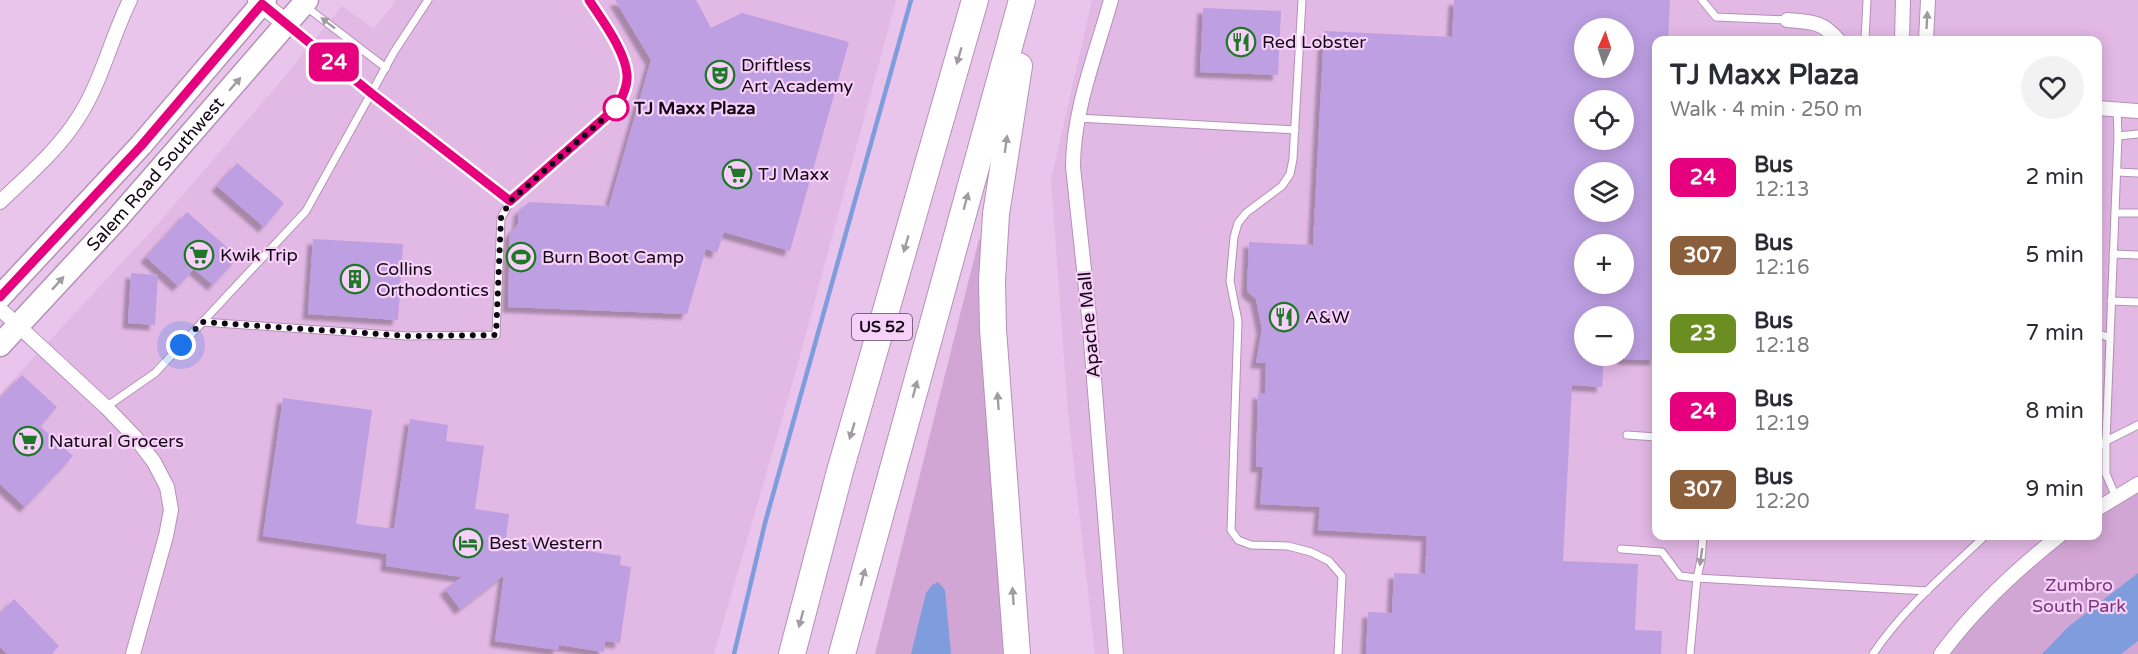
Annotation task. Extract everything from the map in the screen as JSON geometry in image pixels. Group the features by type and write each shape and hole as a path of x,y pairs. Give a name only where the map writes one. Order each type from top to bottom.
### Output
{"highway":[{"name":"US 52","path":"792,654 840,471 975,0"},
{"name":"US 52","path":"842,654 1022,0"},
{"path":"1017,654 994,340 992,281 996,213 1030,0"}],"main road":[{"name":"Salem Road Southwest","path":"0,297 141,146 261,1"},
{"name":"Salem Road Southwest","path":"0,345 115,221 287,24 303,1"}],"street":[{"path":"0,202 52,150 78,119 95,87 130,0"},
{"name":"Apache Mall","path":"1111,0 1078,118 1073,146 1073,166 1089,316 1116,654"},
{"path":"1902,36 1904,0"},
{"path":"1926,36 1928,0"},
{"path":"261,1 287,24"},
{"path":"1787,20 1813,22 1829,28 1835,36"},
{"path":"2102,108 2138,111"},
{"path":"0,309 135,436 154,462 167,487 171,510 163,550 133,654"},
{"path":"2102,506 2138,483"},
{"path":"1941,654 1975,612 2007,580 2054,540"}],"lane":[{"path":"106,407 155,373 306,211 394,52 428,0"},
{"path":"202,322 408,336 496,335 501,218 510,201 618,106 624,92 627,76 625,61 589,0"},
{"path":"1302,0 1295,130 1290,174 1282,186 1246,213 1238,224 1234,237 1230,281 1238,321 1231,530 1238,540 1251,545 1288,546 1311,552 1329,561 1342,576 1338,654"},
{"path":"1702,0 1716,16 1787,20"},
{"path":"1865,36 1867,0"},
{"path":"303,1 386,68"},
{"path":"287,24 371,93 510,201"},
{"path":"2116,497 2106,474 2106,441 2117,172 2117,110"},
{"path":"1078,118 1295,130"},
{"path":"2118,136 2138,134"},
{"path":"2117,172 2138,173"},
{"path":"2115,213 2138,213"},
{"path":"2113,254 2138,255"},
{"path":"2111,301 2138,302"},
{"path":"2102,335 2110,338"},
{"path":"2102,444 2138,425"},
{"path":"1627,435 1652,437"},
{"path":"1690,654 1703,540"},
{"path":"1873,654 1884,638 1927,591 1981,540"},
{"path":"1621,549 1662,552 1680,576 1927,591"}],"shaded area":[{"name":"TJ Maxx Plaza","path":"396,0 896,0 795,374 714,654 0,654 0,394 156,226 287,74 342,6 374,29"},
{"path":"1092,0 2138,0 2138,484 2102,506 2102,36 1652,36 1652,540 2056,540 1942,654 1095,654 1068,412 1051,180"}],"green space":[{"path":"979,239 986,242 1006,654 875,654"},
{"name":"Zumbro South Park","path":"2138,484 2138,654 1942,654 2056,540 2102,540 2102,506"}],"water":[{"path":"2138,573 2138,641 2121,654 2042,654 2068,627"},
{"path":"938,582 945,590 951,654 911,654 926,593 932,585"}],"building":[{"path":"615,0 696,0 711,28 742,13 849,42 790,251 724,232 717,253 706,249 687,314 508,307 510,234 518,224 519,211 529,202 609,206 651,60"},
{"path":"1454,0 1670,0 1668,36 1652,36 1652,360 1634,359 1634,306 1574,306 1574,366 1603,366 1602,387 1572,385 1563,561 1638,564 1635,630 1662,631 1661,654 1366,654 1368,612 1392,613 1394,573 1425,574 1427,536 1318,530 1320,507 1260,504 1263,467 1256,467 1258,393 1265,394 1266,363 1256,363 1262,329 1256,299 1247,291 1249,242 1313,245 1324,31 1452,37"},
{"name":"Red Lobster","path":"1203,8 1281,11 1278,75 1200,72"},
{"path":"237,163 284,203 264,227 217,186"},
{"path":"187,212 238,257 213,285 194,269 178,286 146,257"},
{"name":"Collins Orthodontics","path":"313,239 403,244 398,320 308,314"},
{"path":"131,273 158,275 155,325 128,323"},
{"name":"Natural Grocers","path":"22,375 57,407 40,426 73,456 25,507 0,484 0,398"},
{"path":"283,398 372,410 356,524 394,529 410,419 448,425 446,441 484,446 475,509 509,514 506,539 621,556 620,565 631,567 620,643 605,641 604,652 559,645 558,650 495,641 504,575 460,609 445,589 462,577 386,566 387,554 263,536"},
{"path":"14,599 59,646 51,654 7,654 0,647 0,613"}],"waterway":[{"path":"734,654 765,523 911,0"}],"bus line":[{"name":"24","path":"0,297 141,146 262,4 371,93 510,201 618,106 624,92 627,76 625,61 589,0"}],"place":[{"name":"Red Lobster","path":"1241,42"},
{"name":"Driftless Art Academy","path":"720,75"},
{"name":"TJ Maxx Plaza","path":"616,108"},
{"name":"TJ Maxx","path":"737,174"},
{"name":"Kwik Trip","path":"199,255"},
{"name":"Burn Boot Camp","path":"521,257"},
{"name":"Collins Orthodontics","path":"355,279"},
{"name":"A&W","path":"1284,317"},
{"name":"Natural Grocers","path":"28,441"},
{"name":"Best Western","path":"468,543"}],"route":[{"path":"181,345 202,322 408,336 496,335 501,218 510,201 618,106 616,108"}]}
